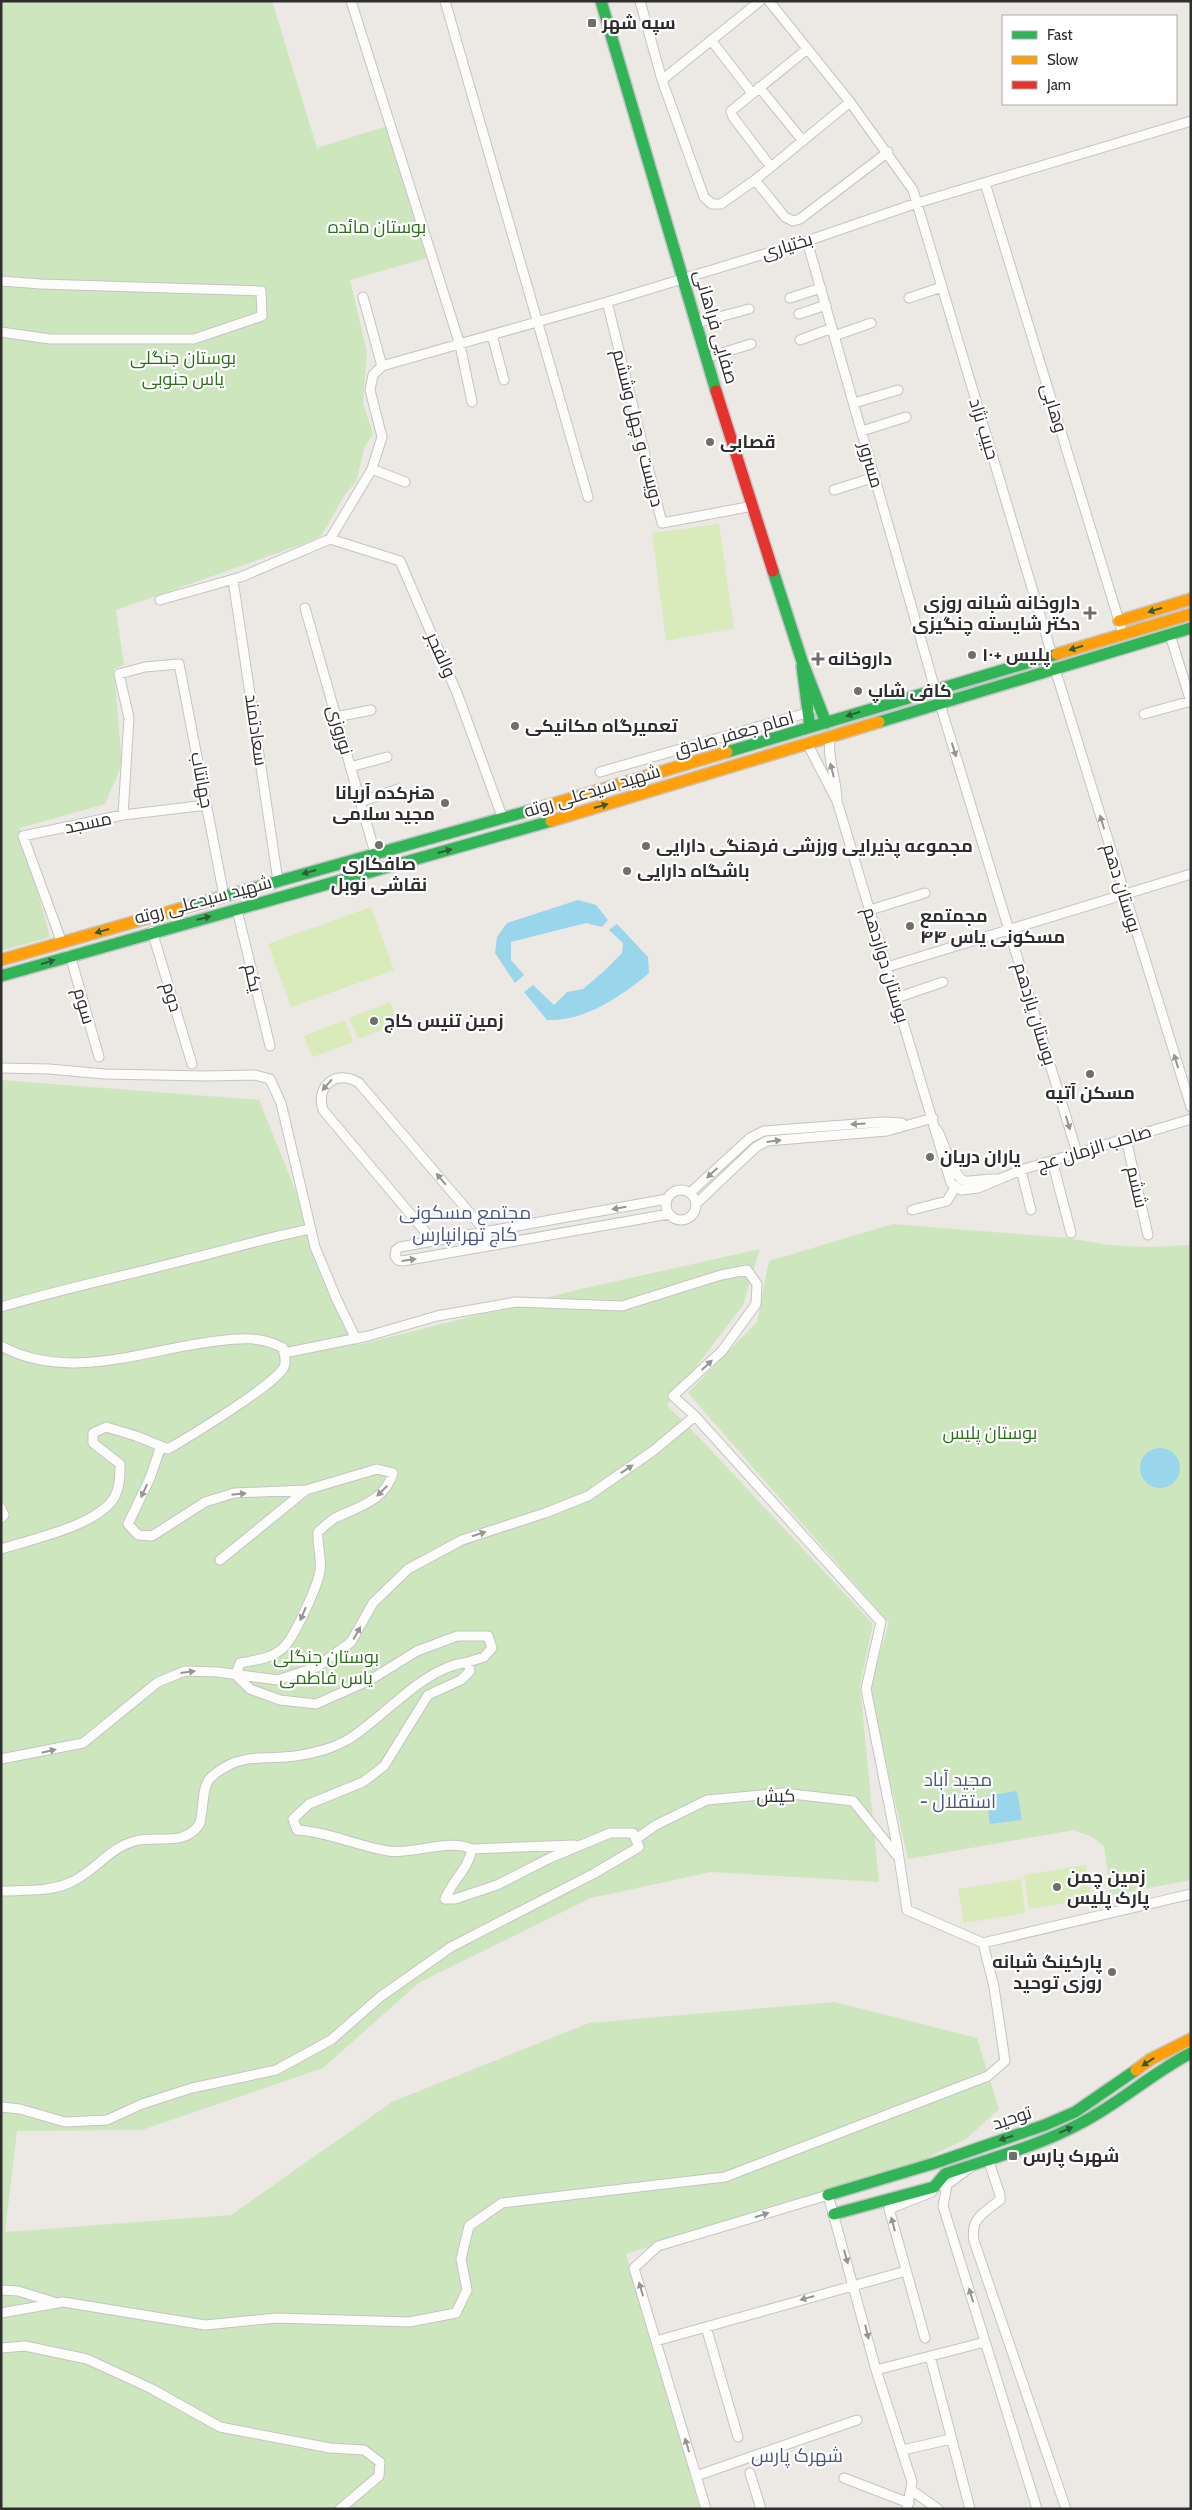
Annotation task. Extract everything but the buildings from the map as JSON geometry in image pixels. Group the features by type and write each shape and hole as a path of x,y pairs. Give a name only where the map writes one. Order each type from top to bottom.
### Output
{"main road":[{"name":"صفایی فراهانی","path":"601,1 706,358 752,506 802,661 810,675 821,714 826,723"},
{"path":"1119,621 1191,599"},
{"name":"شهید سیدعلی روته","path":"1,960 375,853 503,819 1191,614"},
{"path":"1166,621 1170,634"},
{"name":"شهید سیدعلی روته","path":"1,976 152,931 237,910 510,834 1191,628"},
{"name":"صفایی فراهانی","path":"802,661 801,673 810,712 810,727"},
{"name":"توحید","path":"828,2195 935,2163 1045,2125 1075,2112 1151,2059 1191,2039"},
{"name":"توحید","path":"834,2214 934,2187 945,2174 1080,2124 1107,2108 1158,2071 1191,2053"},
{"path":"983,2146 983,2160"}],"street":[{"path":"351,1 460,345 472,402"},
{"path":"445,1 588,497"},
{"path":"662,80 760,1"},
{"name":"حبیب نژاد","path":"769,1 888,152 912,190 1052,655"},
{"path":"643,3 662,80 704,197 712,204 721,204 755,180 850,102"},
{"path":"711,40 752,93"},
{"path":"771,168 733,117 731,110 806,50"},
{"path":"759,86 803,141"},
{"name":"بختیاری","path":"382,366 460,345 537,320 607,302 807,241 917,203 1191,121"},
{"path":"755,180 785,217 793,222 800,219 888,152"},
{"name":"وهابی","path":"985,183 1123,634"},
{"name":"مسرور","path":"807,241 935,689"},
{"path":"1,281 261,291 262,316 194,340 50,339 1,332"},
{"path":"909,298 942,287"},
{"path":"790,298 821,288"},
{"path":"160,600 233,580 294,556 330,539 372,469 382,437 370,390 373,376 382,366 363,297"},
{"name":"دویست و چهل وششم","path":"607,302 662,523 752,506"},
{"path":"798,314 826,305"},
{"path":"696,323 749,309"},
{"path":"800,340 871,323"},
{"path":"492,335 504,380"},
{"path":"706,358 751,344"},
{"path":"854,403 898,390"},
{"path":"862,431 906,417"},
{"path":"372,469 405,482"},
{"path":"834,490 875,477"},
{"name":"والفجر","path":"330,539 400,561 457,693 503,819"},
{"name":"سعادتمند","path":"233,580 278,881"},
{"name":"نوروزی","path":"305,608 375,853"},
{"path":"1144,714 1191,701 1170,634"},
{"name":"مسجد","path":"62,943 23,836 123,815 130,718 119,674 145,667 179,664"},
{"name":"جهانتاب","path":"179,664 224,896"},
{"name":"بوستان دهم","path":"1055,669 1191,1107"},
{"name":"بوستان یازدهم","path":"940,704 1077,1152"},
{"path":"336,717 370,710"},
{"name":"امام جعفر صادق","path":"600,772 810,712"},
{"name":"بوستان دوازدهم","path":"830,738 828,752 837,788 837,801"},
{"name":"بوستان دوازدهم","path":"808,745 837,801 933,1118 937,1141 951,1183 956,1186"},
{"path":"350,767 387,757"},
{"path":"360,802 398,789"},
{"path":"123,815 207,805"},
{"path":"887,967 1191,874"},
{"path":"870,910 924,893"},
{"name":"یکم","path":"237,910 270,1046"},
{"name":"دوم","path":"152,931 192,1064"},
{"name":"سوم","path":"70,955 99,1057"},
{"path":"896,998 943,982"},
{"path":"1,1068 49,1069 105,1074 254,1075 270,1079 281,1103 315,1247 336,1300 356,1339"},
{"path":"434,1241 324,1110 320,1101 322,1092 326,1084 333,1079 342,1076 359,1083 486,1232 488,1246"},
{"path":"697,1203 691,1192 683,1189 675,1190 667,1199 666,1207 669,1214 675,1219 687,1219 694,1214 697,1203 756,1147 767,1141 887,1131 933,1118"},
{"name":"صاحب الزمان عج","path":"997,1179 1077,1152 1191,1119"},
{"path":"691,1192 750,1138 764,1131 884,1122 907,1124"},
{"name":"بوستان دوازدهم","path":"936,1129 944,1141 957,1175 965,1181 997,1179"},
{"name":"ششم","path":"1126,1139 1148,1235"},
{"path":"1052,1160 1070,1233"},
{"path":"1021,1170 1031,1210"},
{"path":"912,1210 946,1201 956,1186 961,1190 978,1188 997,1179"},
{"path":"667,1199 400,1247 396,1250 395,1256 398,1260 403,1261 669,1214"},
{"path":"1,1307 78,1285 192,1259 263,1238 311,1229"},
{"path":"284,1353 356,1339 437,1316 516,1302 622,1306 721,1275 747,1270 757,1284 756,1304 722,1351 673,1396 695,1416 881,1622 866,1689 907,1910 983,1943 1191,1894"},
{"path":"1,1346 35,1360 72,1364 203,1342 248,1338 272,1342 283,1348 286,1360 284,1368 264,1385 195,1434 168,1449 106,1427 93,1433 93,1443 120,1464 120,1482 113,1498 103,1510 81,1522 1,1549"},
{"path":"1,1759 83,1743 158,1682 185,1671 217,1672 278,1680 317,1667 352,1642 373,1603 408,1569 462,1540 545,1514 588,1496 653,1451 695,1416"},
{"path":"161,1446 150,1478 128,1524 138,1535 152,1536 205,1502 234,1494 306,1490 377,1469 393,1473 390,1483 377,1496 355,1511 335,1518 318,1532 317,1547 321,1570 299,1624 284,1648 267,1658 240,1663 236,1675"},
{"path":"220,1560 306,1490"},
{"path":"1,1508 4,1515 1,1518"},
{"path":"1,1891 48,1889 69,1883 112,1850 136,1840 173,1839 188,1835 200,1824 204,1785 215,1773 234,1763 259,1758 295,1756 342,1744 363,1730 432,1674 453,1664 484,1657 492,1648 488,1636 458,1636 417,1651 370,1680 316,1704 280,1700 250,1690 236,1675"},
{"path":"468,1662 470,1671 461,1680 428,1695 384,1766 363,1782 308,1804 293,1819 297,1830 345,1839 389,1851 432,1849 460,1844 472,1849 582,1845"},
{"name":"کیش","path":"636,1839 656,1825 706,1800 783,1793 853,1801 899,1859"},
{"path":"1,2107 20,2109 65,2122 107,2120 142,2104 192,2088 276,2070 331,2040 380,1997 451,1947 593,1874 639,1848 633,1832 610,1833 497,1885 455,1899 445,1898 449,1888 469,1864 472,1849"},
{"path":"1,2290 18,2291 57,2302 132,2312 205,2325 276,2318 409,2322 456,2312 466,2290 460,2259 469,2226 502,2203 725,2177 988,2076 1005,2060 994,1987 983,1943"},
{"path":"925,2338 890,2209 947,2186 983,2160 1000,2195 1000,2200 975,2221 972,2229 974,2241 1066,2509"},
{"path":"945,2174 947,2186 943,2206 1037,2509"},
{"path":"706,2509 634,2268 658,2246 828,2195 876,2370 912,2482 908,2506 844,2478"},
{"path":"656,2341 906,2271"},
{"path":"1,2313 57,2302"},
{"path":"706,2327 738,2437"},
{"path":"876,2370 985,2342"},
{"path":"1,2348 25,2346 87,2359 150,2388 220,2427 330,2448 364,2450 380,2462 379,2476 340,2509"},
{"path":"930,2356 970,2509"},
{"path":"696,2476 857,2420"},
{"path":"903,2450 951,2439"},
{"path":"750,2472 761,2509"},
{"path":"911,2490 938,2509"}],"green space":[{"name":"بوستان جنگلی یاس جنوبی","path":"1,1 272,1 317,148 387,126 427,258 350,280 367,353 363,403 373,434 364,448 357,480 346,493 321,536 116,610 124,665 114,669 122,764 105,804 20,828 50,937 1,951"},
{"path":"719,524 734,628 666,641 652,533"},
{"path":"371,907 394,970 291,1007 268,944"},
{"name":"زمین تنیس کاج","path":"390,1002 398,1024 358,1039 349,1018"},
{"name":"زمین تنیس کاج","path":"345,1020 353,1042 313,1057 304,1036"},
{"name":"بوستان جنگلی یاس فاطمی","path":"1,1080 259,1100 358,1345 581,1289 760,1249 743,1305 667,1405 873,1624 860,1686 879,1882 711,1872 591,1898 420,1982 323,2068 142,2130 17,2131 5,2232 231,2215 392,2102 589,2023 834,2002 977,2038 999,2109 966,2139 910,2166 626,2254 700,2509 1,2509"},
{"name":"بوستان پلیس","path":"893,1224 1067,1238 1108,1245 1147,1247 1191,1245 1191,1880 1111,1895 1104,1846 1092,1837 1074,1830 908,1859 869,1688 889,1623 688,1393 757,1322 769,1261"},
{"name":"زمین چمن پارک پلیس","path":"1086,1865 1091,1899 1029,1909 1024,1875"},
{"name":"زمین چمن پارک پلیس","path":"1021,1879 1025,1913 964,1923 958,1889"}],"water":[{"path":"578,900 596,905 608,920 602,927 586,923 511,942 511,960 524,975 515,983 495,953 497,937 507,923"},
{"path":"617,924 648,957 649,973 615,999 602,1006 575,1017 547,1020 524,992 533,985 554,1005 567,992 583,989 622,953 623,943 609,930"},
{"path":"1164,1448 1171,1451 1177,1457 1180,1468 1179,1476 1171,1485 1164,1488 1156,1488 1149,1485 1141,1476 1140,1464 1143,1457 1152,1449"},
{"path":"1017,1791 1022,1820 990,1824 986,1796"}],"traffic: fast":[{"path":"601,1 716,391"},
{"path":"773,571 802,661 826,723"},
{"path":"879,722 1191,628"},
{"path":"727,752 1057,654"},
{"path":"802,666 810,727"},
{"path":"186,907 546,806"},
{"path":"1,976 551,821"},
{"path":"834,2214 934,2187 945,2174 1032,2145 1065,2131 1095,2115 1191,2053"},
{"path":"828,2195 935,2163 1045,2125 1075,2112 1136,2070"}],"traffic: slow":[{"path":"1119,621 1191,599"},
{"path":"1057,654 1191,614"},
{"path":"551,821 879,722"},
{"path":"546,806 727,752"},
{"path":"1,960 186,907"},
{"path":"1136,2070 1151,2059 1191,2039"}],"traffic: jam":[{"path":"716,391 773,571"}],"place":[{"name":"سپه شهر","path":"592,23"},
{"name":"قصابی","path":"710,442"},
{"name":"داروخانه شبانه روزی دکتر شایسته چنگیزی","path":"1090,613"},
{"name":"پلیس +۱۰","path":"972,655"},
{"name":"داروخانه","path":"818,659"},
{"name":"کافی شاپ","path":"858,691"},
{"name":"تعمیرگاه مکانیکی","path":"515,726"},
{"name":"هنرکده آریانا مجید سلامی","path":"445,803"},
{"name":"صافکاری نقاشی نوبل","path":"379,845"},
{"name":"مجموعه پذیرایی ورزشی فرهنگی دارایی","path":"646,846"},
{"name":"باشگاه دارایی","path":"627,871"},
{"name":"مجمتمع مسکونی یاس ۴۴","path":"910,926"},
{"name":"زمین تنیس کاج","path":"374,1021"},
{"name":"مسکن آتیه","path":"1090,1074"},
{"name":"یاران دریان","path":"930,1157"},
{"name":"زمین چمن پارک پلیس","path":"1057,1887"},
{"name":"پارکینگ شبانه روزی توحید","path":"1112,1972"},
{"name":"شهرک پارس","path":"1013,2156"}],"district":[{"name":"مجتمع مسکونی کاج تهرانپارس","path":"465,1223"},
{"name":"مجید آباد - استقلال","path":"958,1790"},
{"name":"شهرک پارس","path":"797,2455"}],"park label":[{"name":"بوستان مائده","path":"377,227"}]}
